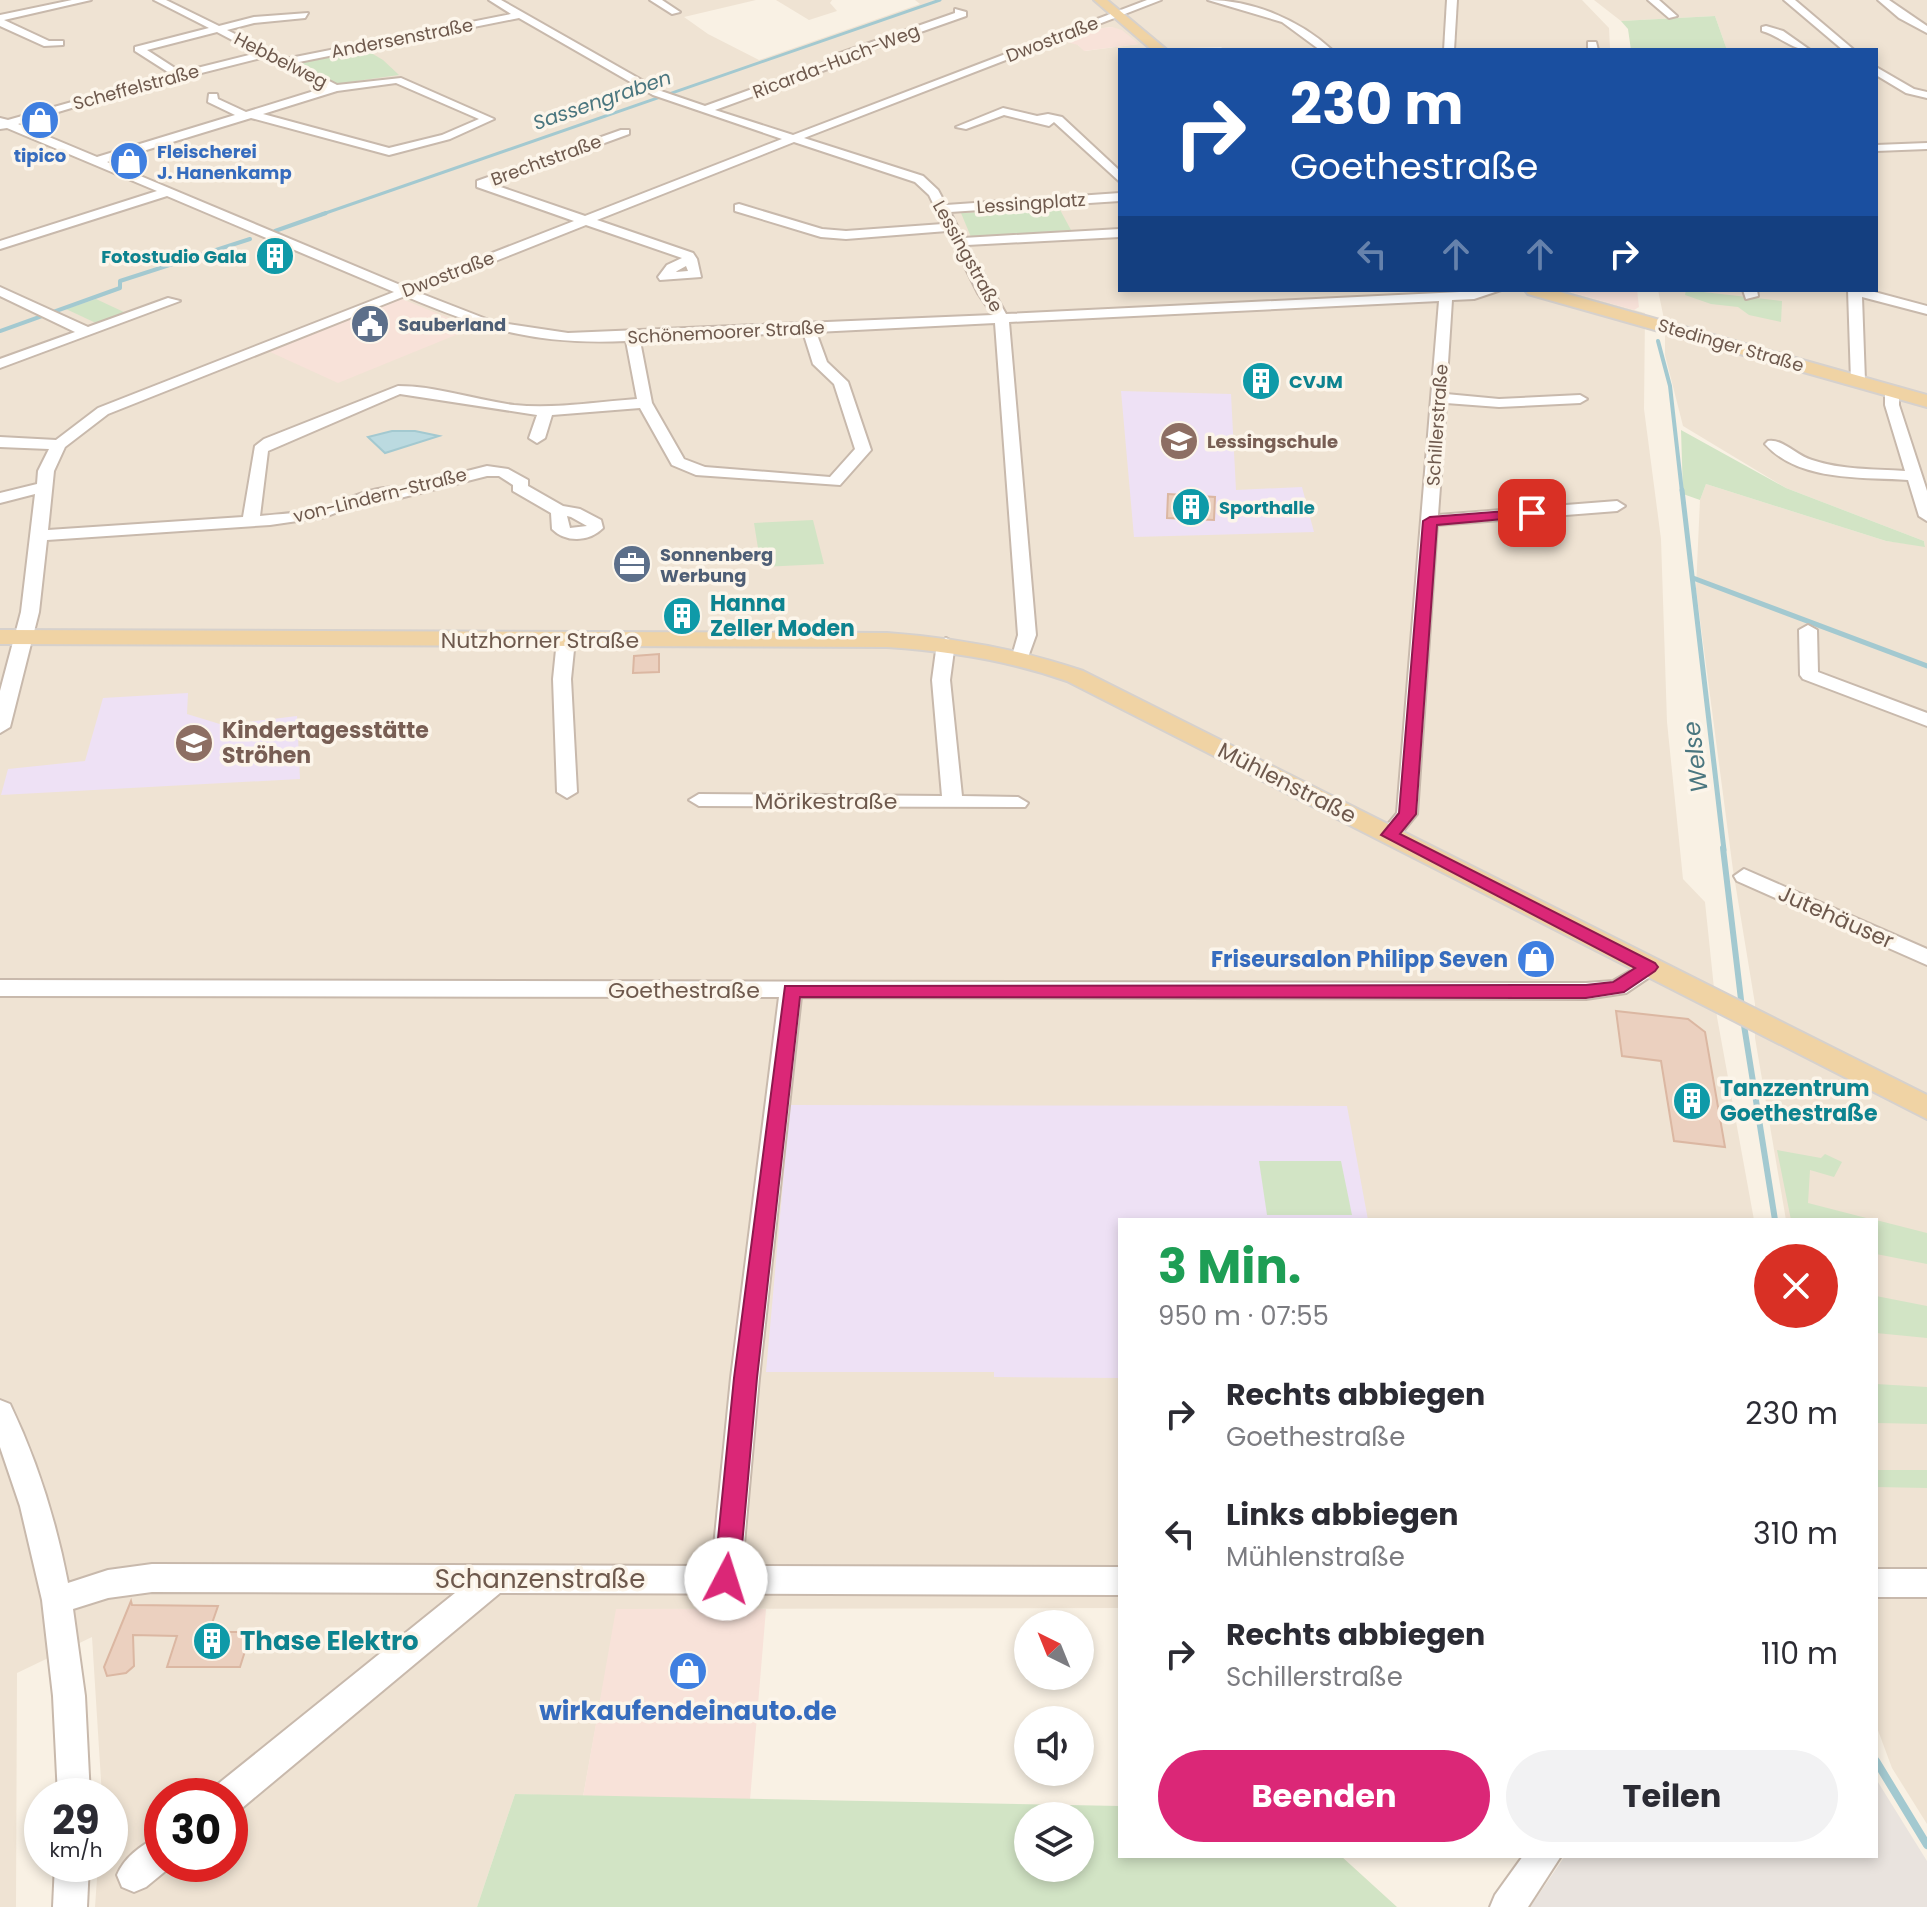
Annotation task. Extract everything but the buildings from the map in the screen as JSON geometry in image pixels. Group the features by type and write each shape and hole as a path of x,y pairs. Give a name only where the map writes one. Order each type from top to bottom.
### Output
{"main road":[{"path":"1103,2 1158,48"},
{"name":"Stedinger Straße","path":"1541,292 1927,401"},
{"name":"Nutzhorner Straße","path":"0,637 859,640 946,643 1021,656 1075,676"},
{"name":"Mühlenstraße","path":"1075,676 1927,1108"}],"street":[{"path":"0,20 86,0"},
{"path":"162,2 185,0"},
{"name":"Lessingstraße","path":"494,0 663,95 792,139 895,169 919,179 934,193 985,293 1002,318 1027,635 1021,656"},
{"path":"658,2 681,0"},
{"name":"Dwostraße","path":"0,727 24,637 41,535 42,487 59,445 83,424 131,397 1156,0"},
{"path":"1213,0 1285,20 1324,48"},
{"path":"1449,48 1452,0"},
{"path":"1653,0 1672,16"},
{"path":"1789,0 1847,48"},
{"path":"1883,0 1902,16 1927,30"},
{"name":"Hebbelweg","path":"162,2 336,88 397,80 421,88 488,119 488,122 423,145 389,152 249,115"},
{"path":"658,2 675,12"},
{"path":"1103,2 1140,6"},
{"name":"Ricarda-Huch-Weg","path":"705,110 832,64 833,59 963,14 958,11"},
{"path":"178,74 139,49 217,28 290,14 305,15"},
{"name":"Andersenstraße","path":"284,62 520,15"},
{"path":"0,20 48,44 59,43"},
{"path":"1087,26 1134,28"},
{"path":"1766,29 1779,33 1802,48"},
{"name":"Scheffelstraße","path":"2,124 178,74 267,53"},
{"path":"1878,71 1910,91 1927,95"},
{"path":"94,162 336,88"},
{"path":"213,96 212,100 249,115"},
{"path":"962,127 1003,111 1036,120 1055,117 1118,176"},
{"name":"Schönemoorer Straße","path":"2,124 482,323 518,333 558,338 632,337 1443,297 1486,292"},
{"name":"Brechtstraße","path":"586,220 481,184 625,132"},
{"path":"1878,148 1927,146"},
{"path":"0,245 164,193"},
{"name":"Lessingplatz","path":"942,209 1118,197"},
{"path":"739,208 821,233 846,235 951,227"},
{"path":"586,220 691,259"},
{"path":"0,231 19,239"},
{"name":"Lessingplatz","path":"960,242 1118,233"},
{"path":"0,291 87,332"},
{"path":"1236,292 1244,306"},
{"path":"1855,292 1858,381"},
{"path":"1859,292 1927,310"},
{"name":"Schillerstraße","path":"1389,835 1407,814 1440,398 1446,301 1443,297"},
{"path":"0,364 173,301"},
{"path":"632,337 645,403 672,455 690,469 834,482 863,450 841,382 820,364 808,328"},
{"path":"251,519 260,449 269,442 381,394 415,390 501,407 546,411 645,403"},
{"path":"1892,391 1892,405 1926,512"},
{"path":"1440,398 1499,403 1580,399"},
{"path":"537,438 546,411"},
{"path":"0,442 59,445"},
{"path":"1773,444 1796,461 1816,467 1914,476"},
{"name":"von-Lindern-Straße","path":"41,535 270,520 325,512 348,502 391,492 400,493 487,471 502,472 522,483 519,488 559,511"},
{"path":"0,498 42,487"},
{"path":"1430,521 1617,506"},
{"path":"1808,630 1809,675 1927,720"},
{"path":"566,640 562,679 567,792"},
{"path":"946,643 941,680 953,802"},
{"name":"Mörikestraße","path":"699,800 1018,803"},
{"name":"Jutehäuser","path":"1744,876 1927,958"},
{"name":"Goethestraße","path":"0,988 1586,991 1618,988 1649,967"},
{"path":"726,1579 745,1378 791,990"},
{"path":"0,1412 32,1496 50,1556 71,1693 73,1778"},
{"path":"248,1781 497,1577"},
{"name":"Schanzenstraße","path":"58,1600 108,1584 152,1578 1118,1581"},
{"path":"1878,1583 1927,1583"},
{"path":"1507,1907 1543,1858"},
{"path":"134,1875 144,1867"},
{"path":"70,1907 71,1882"}],"shaded area":[{"path":"0,0 756,0 684,17 708,34 759,60 920,4 915,0 1582,0 1609,28 1610,48 1118,48 1118,292 1570,292 1645,313 1644,409 1661,539 1667,722 1683,879 1705,902 1717,1017 1754,1218 1118,1218 1118,1608 617,1609 583,1797 515,1794 477,1907 95,1907 97,1882 128,1882 128,1778 101,1778 92,1637 17,1673 16,1907 0,1907","holes":["1112,27 1138,44 1085,51 1078,45 1095,29"]},
{"path":"776,0 832,0 830,3 837,11 809,20"},
{"path":"1594,0 1927,0 1927,1824 1892,1768 1878,1730 1878,1218 1786,1218 1755,1038 1755,1004 1733,870 1696,589 1700,500 1706,484 1886,541 1925,546 1924,541 1786,488 1683,426 1665,355 1665,324 1658,292 1878,292 1878,48 1726,48 1715,16 1621,21"},
{"path":"1112,27 1122,30 1139,44 1084,51 1078,45 1063,41 1095,29"},
{"path":"1570,292 1637,292 1639,307 1634,310"},
{"path":"402,299 473,328 338,383 268,351"},
{"name":"Lessingschule","path":"1121,391 1231,394 1236,490 1302,487 1314,532 1134,537"},
{"name":"Kindertagesstätte Ströhen","path":"188,693 187,714 223,725 297,716 300,779 1,795 8,769 85,761 103,698"},
{"path":"790,1105 1347,1106 1368,1218 1118,1218 1118,1378 994,1377 994,1372 766,1372"},
{"path":"616,1609 766,1609 750,1800 583,1797"},
{"path":"1878,1782 1927,1861 1927,1907 1530,1907 1564,1858 1878,1858"}],"green space":[{"path":"1715,16 1726,48 1631,48 1628,29 1621,21"},
{"path":"361,47 383,60 399,75 335,84 295,64"},
{"path":"1059,208 1071,230 971,237 961,213"},
{"path":"1686,292 1703,292 1782,301 1781,322 1749,315 1738,307 1711,304 1685,295"},
{"path":"96,299 126,313 98,324 66,309"},
{"path":"1681,430 1786,488 1924,541 1925,547 1886,541 1706,484 1700,500 1683,494"},
{"path":"813,520 824,564 761,567 754,523"},
{"path":"1777,1150 1821,1158 1825,1154 1842,1162 1834,1177 1810,1170 1808,1203 1866,1218 1791,1218"},
{"path":"1259,1161 1341,1161 1352,1215 1267,1215"},
{"path":"1878,1221 1927,1233 1927,1264 1878,1254"},
{"path":"1878,1296 1927,1306 1927,1338 1878,1333"},
{"path":"1878,1384 1927,1387 1927,1424 1878,1423"},
{"path":"1878,1470 1927,1470 1927,1488 1878,1487"},
{"path":"515,1794 1014,1804 1014,1882 1094,1882 1094,1805 1118,1806 1118,1858 1343,1858 1397,1907 477,1907"}],"water":[{"path":"392,431 415,431 439,436 385,453 368,437"}],"waterway":[{"name":"Sassengraben","path":"320,215 940,0"},
{"name":"Sassengraben","path":"275,231 326,213"},
{"name":"Sassengraben","path":"0,331 120,288 120,281 250,239"},
{"name":"Welse","path":"1658,341 1670,386 1682,492"},
{"name":"Welse","path":"1682,490 1724,850"},
{"path":"1693,578 1927,666"},
{"name":"Welse","path":"1723,848 1742,1008"},
{"name":"Welse","path":"1743,1019 1775,1218"},
{"name":"Welse","path":"1878,1764 1927,1845"}],"place":[{"name":"tipico","path":"40,120"},
{"name":"Fleischerei J. Hanenkamp","path":"129,161"},
{"name":"Fotostudio Gala","path":"275,256"},
{"name":"Sauberland","path":"370,324"},
{"name":"CVJM","path":"1261,381"},
{"name":"Lessingschule","path":"1179,441"},
{"name":"Sporthalle","path":"1191,507"},
{"name":"Sonnenberg Werbung","path":"632,564"},
{"name":"Hanna Zeller Moden","path":"682,616"},
{"name":"Kindertagesstätte Ströhen","path":"194,743"},
{"name":"Friseursalon Philipp Seven","path":"1536,959"},
{"name":"Tanzzentrum Goethestraße","path":"1692,1101"},
{"name":"Thase Elektro","path":"212,1641"},
{"name":"wirkaufendeinauto.de","path":"688,1671"}],"route":[{"path":"726,1579 745,1378 791,990 1598,991 1631,982 1649,967 1389,835 1407,814 1430,521 1532,513"}]}
